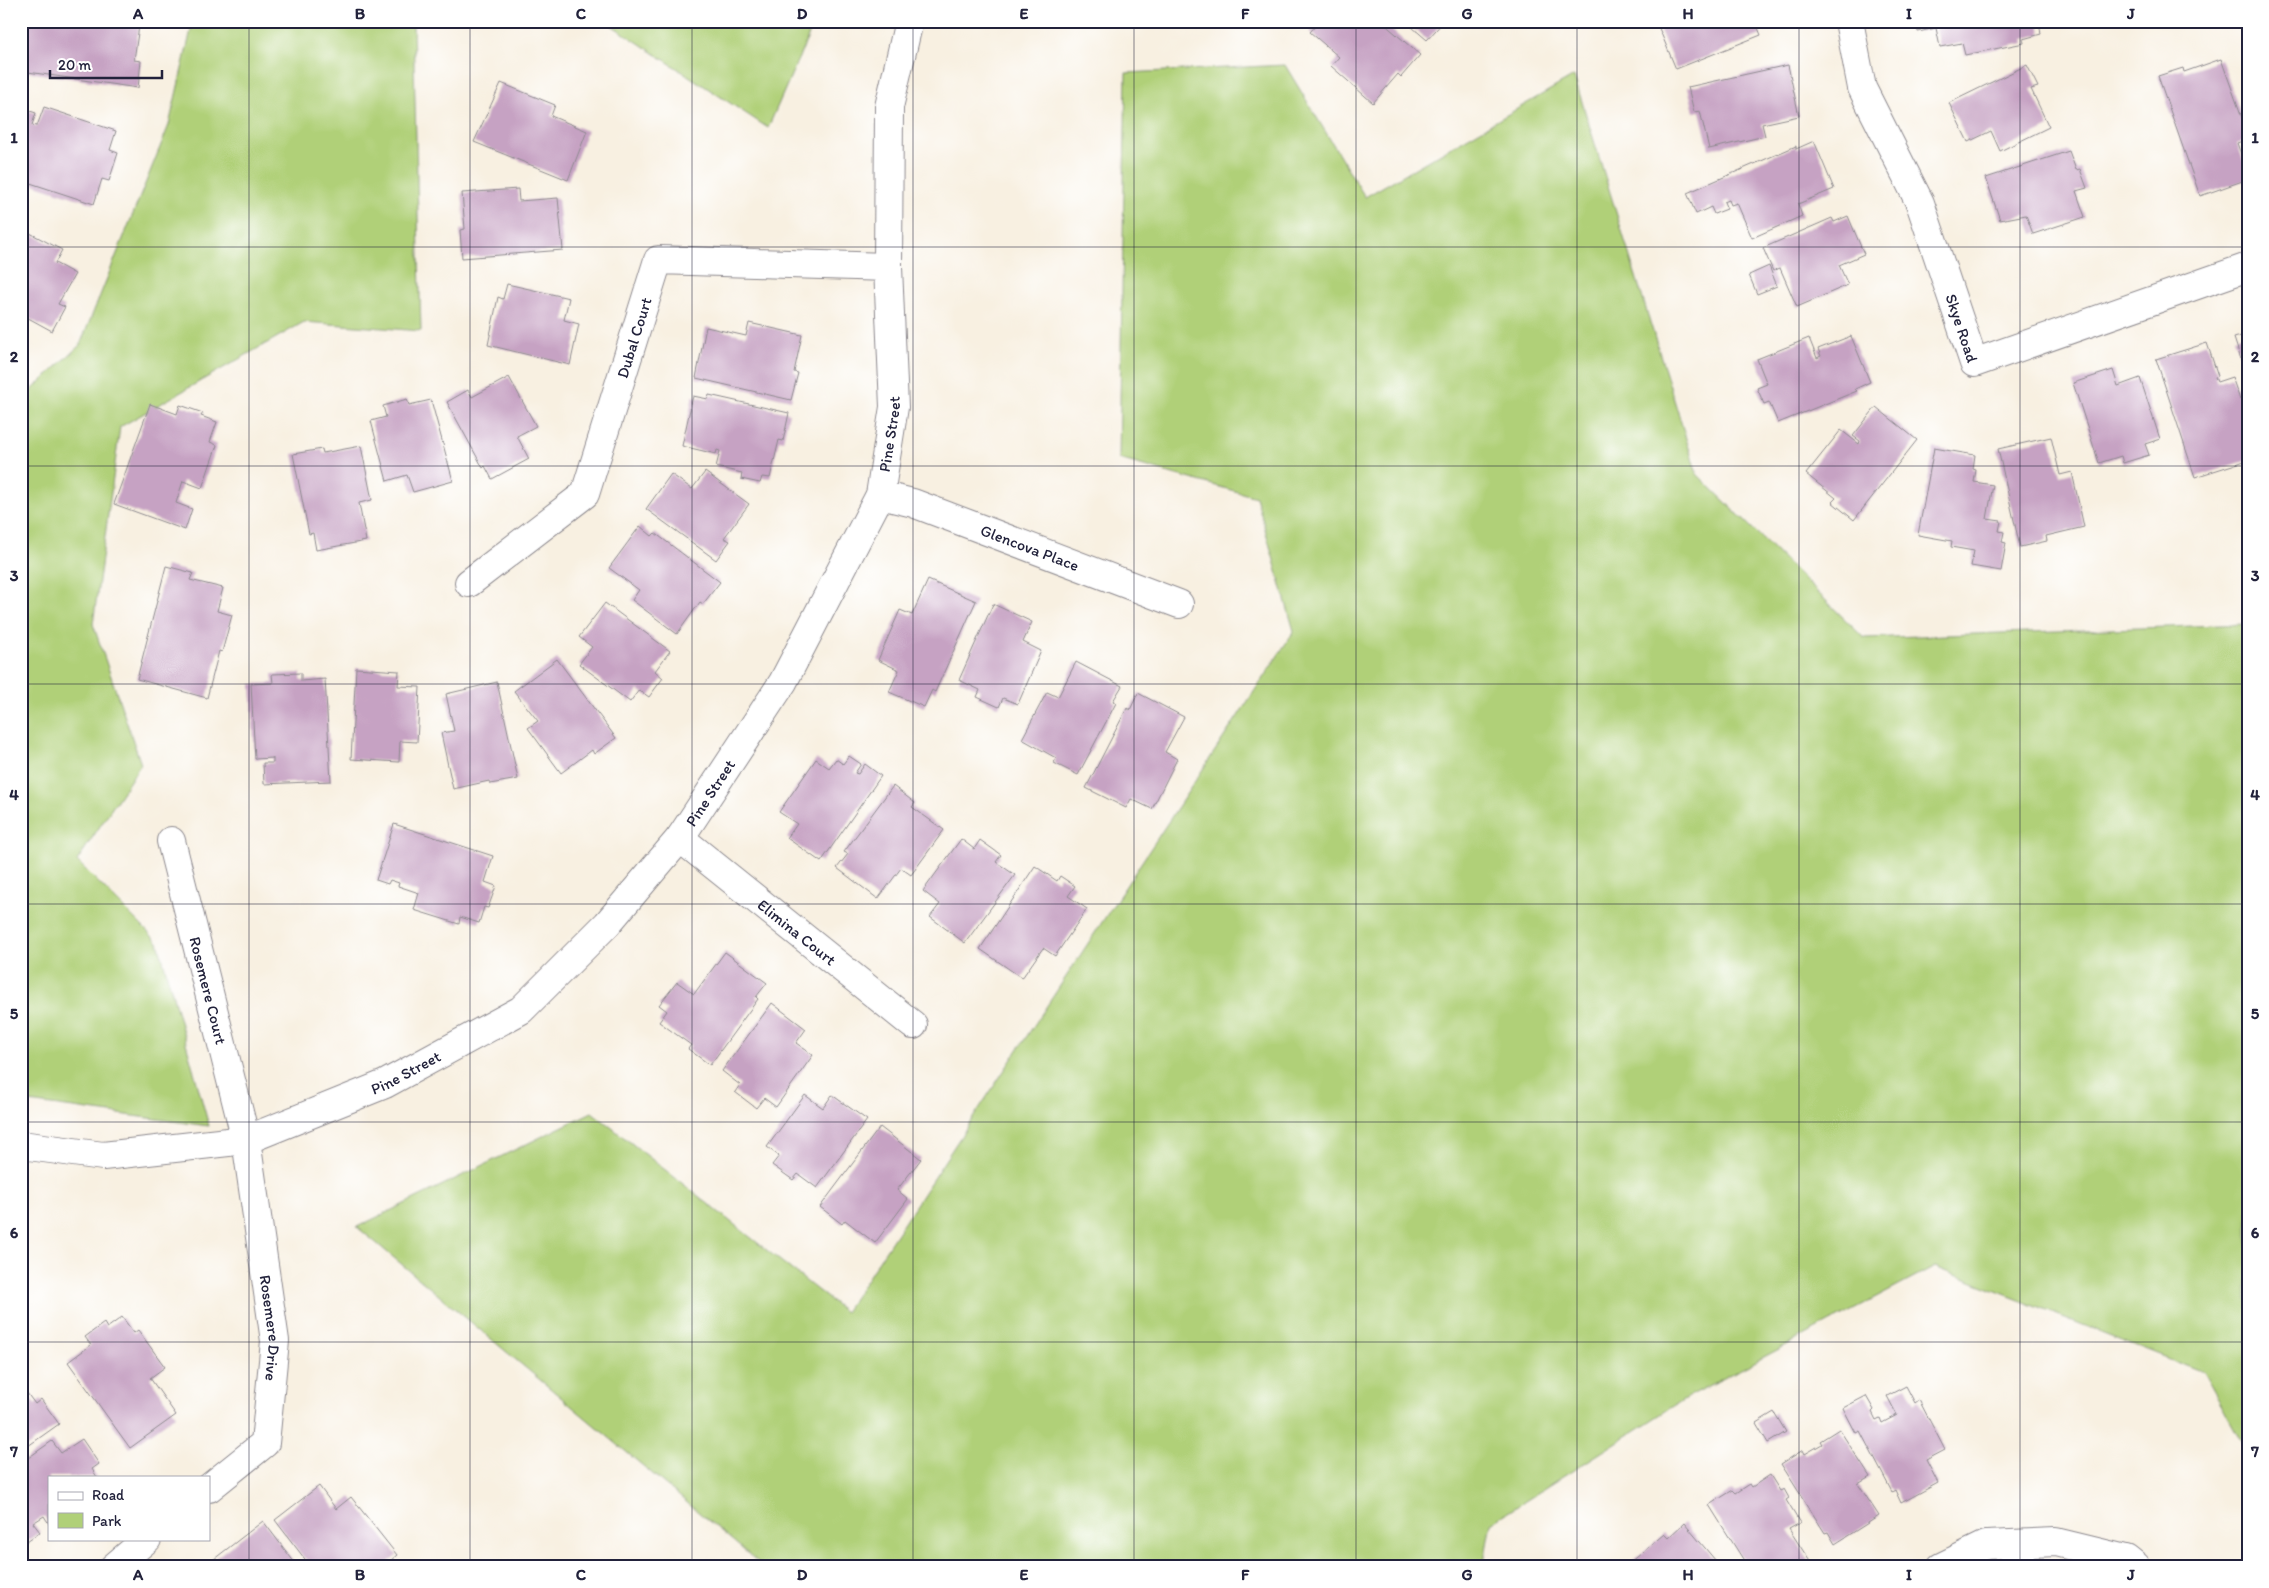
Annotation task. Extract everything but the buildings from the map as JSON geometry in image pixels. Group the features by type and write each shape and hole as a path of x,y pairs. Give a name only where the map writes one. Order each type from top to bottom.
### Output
{"street":[{"name":"Pine Street","path":"21,1145 103,1156 246,1140 385,1084 521,1010 607,924 680,838 783,682 880,495 894,407 888,267 889,106 909,21"},
{"name":"Skye Road","path":"1849,21 1862,88 1920,202 1974,363 2248,267"},
{"name":"Dubal Court","path":"468,583 585,494 658,260 888,267"},
{"name":"Glencova Place","path":"880,495 913,503 1179,604"},
{"name":"Elimina Court","path":"680,838 913,1025"},
{"name":"Rosemere Court","path":"172,841 246,1140"},
{"name":"Rosemere Drive","path":"210,1487 265,1442 275,1341 246,1140"},
{"path":"114,1567 146,1540"},
{"path":"1941,1567 1986,1545 2056,1542 2126,1559 2136,1567"}],"green space":[{"path":"193,21 429,21 413,24 421,331 304,322 120,427 93,624 141,764 77,861 158,942 209,1126 21,1101 21,400 80,345 169,125"},
{"path":"605,21 815,21 768,128"},
{"path":"1285,65 1365,197 1574,76 1697,474 1864,638 2248,624 2248,1453 2203,1372 1935,1267 1686,1398 1491,1523 1483,1567 764,1567 357,1227 592,1112 845,1312 1294,631 1256,497 1119,459 1126,73"}]}
